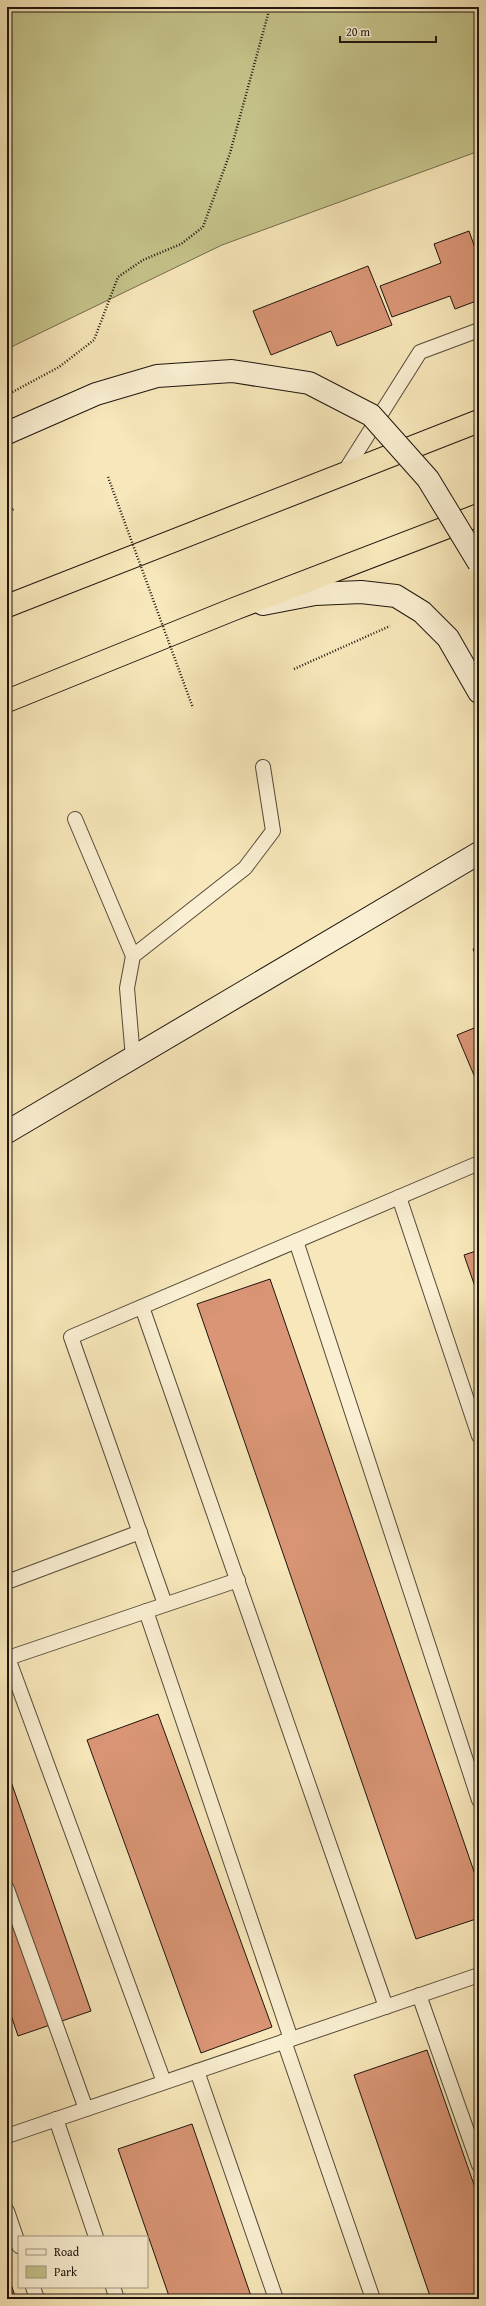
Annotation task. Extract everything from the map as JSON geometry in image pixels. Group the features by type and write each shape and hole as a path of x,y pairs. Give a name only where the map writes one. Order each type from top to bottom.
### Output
{"highway":[{"path":"7,606 479,421"},
{"path":"7,701 234,609 479,515"}],"street":[{"path":"7,433 96,394 156,376 232,371 309,383 370,415 428,479 479,563"},
{"path":"234,609 315,594 361,592 396,596 422,612 448,638 479,692"},
{"path":"7,1132 479,853"}],"lane":[{"path":"343,474 420,352 479,330"},
{"path":"133,956 245,868 273,830 263,767"},
{"path":"75,819 133,956 126,988 133,1058"},
{"path":"166,1604 71,1337 479,1163"},
{"path":"399,1197 479,1436"},
{"path":"296,1241 479,1800"},
{"path":"142,1306 386,2007"},
{"path":"7,1582 140,1532"},
{"path":"164,2082 8,1658 238,1580"},
{"path":"146,1611 372,2299"},
{"path":"7,1889 86,2109"},
{"path":"7,2136 479,1975"},
{"path":"419,1995 479,2165"},
{"path":"197,2071 276,2299"},
{"path":"56,2119 96,2236"},
{"path":"7,2211 18,2243"},
{"path":"33,2288 37,2299"},
{"path":"113,2288 117,2299"}],"path":[{"path":"7,394 59,367 94,340 118,277 143,260 181,244 203,227 215,200 230,153 270,7"},
{"path":"108,477 194,708"},
{"path":"7,512 14,508"},
{"path":"294,669 422,612"}],"green space":[{"path":"7,7 479,7 479,151 222,245 7,349"}],"building":[{"path":"469,231 479,259 479,300 455,309 450,296 392,317 380,286 441,263 434,244"},
{"path":"368,266 392,325 337,346 331,331 271,355 253,311"},
{"path":"479,946 479,963 473,949"},
{"path":"479,1026 479,1087 457,1035"},
{"path":"479,1250 479,1298 464,1255"},
{"path":"270,1279 479,1886 479,1918 416,1939 197,1304"},
{"path":"158,1714 272,2027 201,2053 87,1740"},
{"path":"7,1770 91,2011 18,2036 7,2003"},
{"path":"427,2050 479,2199 479,2299 431,2299 354,2075"},
{"path":"192,2124 252,2299 170,2299 118,2149"},
{"path":"7,2272 16,2299 7,2299"}]}
